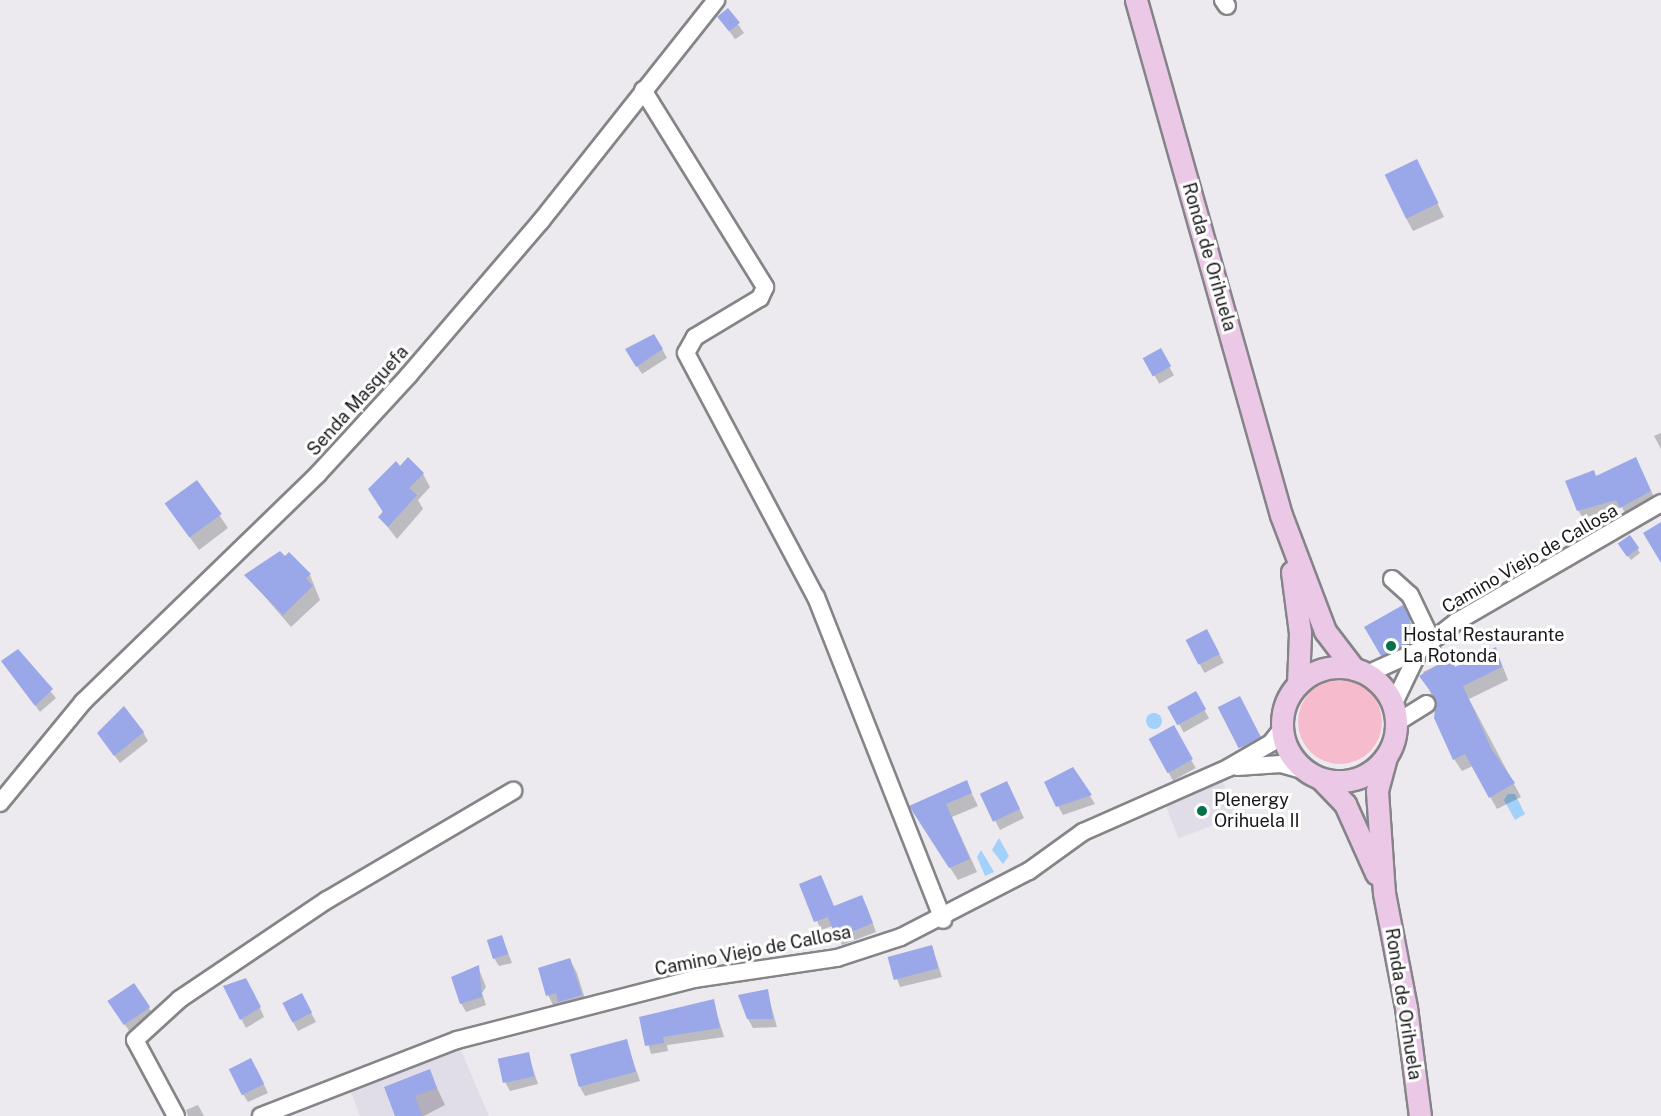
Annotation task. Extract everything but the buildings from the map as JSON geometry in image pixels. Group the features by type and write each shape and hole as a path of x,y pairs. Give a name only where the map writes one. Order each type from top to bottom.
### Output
{"main road":[{"name":"Ronda de Orihuela","path":"1136,0 1281,515 1325,632 1395,714 1377,791 1384,893 1420,1116"},
{"name":"Ronda de Orihuela","path":"1281,515 1300,633 1298,684 1287,699 1281,730 1286,749 1345,804 1384,893"},
{"path":"1298,684 1324,669 1360,671"},
{"path":"1313,775 1357,779 1386,757"}],"street":[{"name":"Senda Masquefa","path":"0,803 83,702 318,474 409,375 541,221 716,0"},
{"path":"643,90 765,287 760,298 695,337 686,353 816,597 943,920"},
{"name":"Camino Viejo de Callosa","path":"1360,671 1426,646 1661,504"},
{"path":"1392,579 1410,594 1426,646 1395,714"},
{"path":"1395,714 1427,704"},
{"path":"1228,768 1271,743 1281,730"},
{"path":"1228,768 1281,764 1313,775"},
{"name":"Camino Viejo de Callosa","path":"261,1116 457,1040 694,979 837,958 943,920 1029,871 1083,832 1228,768"},
{"path":"176,1116 135,1040 180,999 327,900 513,791"}],"shaded area":[{"path":"1340,680 1356,683 1370,692 1379,706 1382,722 1379,738 1370,752 1356,761 1340,764 1324,761 1310,752 1301,738 1298,722 1301,706 1310,692 1324,683"},
{"name":"Plenergy Orihuela II","path":"1222,779 1236,816 1178,839 1164,801"},
{"path":"460,1048 489,1116 360,1116 350,1090"}],"water":[{"path":"1154,713 1160,715 1162,721 1160,727 1154,729 1148,727 1146,721 1148,715"},
{"path":"1508,794 1515,794 1525,814 1515,820 1504,800"},
{"path":"999,838 1009,856 1003,864 992,850"},
{"path":"981,850 994,872 985,876 977,857"}],"place":[{"name":"Hostal Restaurante La Rotonda","path":"1391,646"},
{"name":"Plenergy Orihuela II","path":"1202,811"}]}
